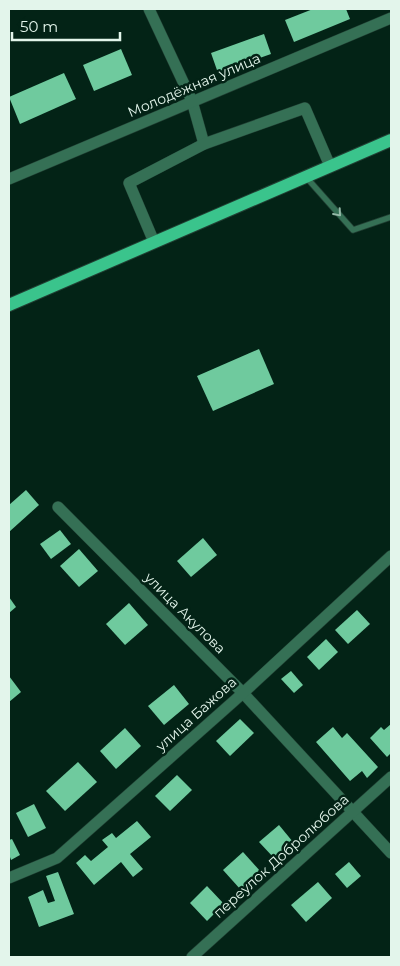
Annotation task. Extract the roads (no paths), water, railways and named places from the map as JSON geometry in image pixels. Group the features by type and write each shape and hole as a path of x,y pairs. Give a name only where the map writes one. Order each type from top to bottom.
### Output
{"main road":[{"path":"9,305 391,140"}],"street":[{"path":"149,9 192,101 204,144"},
{"name":"Молодёжная улица","path":"9,179 391,18"},
{"path":"154,242 129,184 204,144 305,108 330,166"},
{"name":"улица Акулова","path":"58,507 243,693 391,853"},
{"name":"улица Бажова","path":"9,878 57,858 243,693 391,556"},
{"name":"переулок Добролюбова","path":"192,957 391,777"}],"lane":[{"path":"306,177 353,230 391,216"}]}
